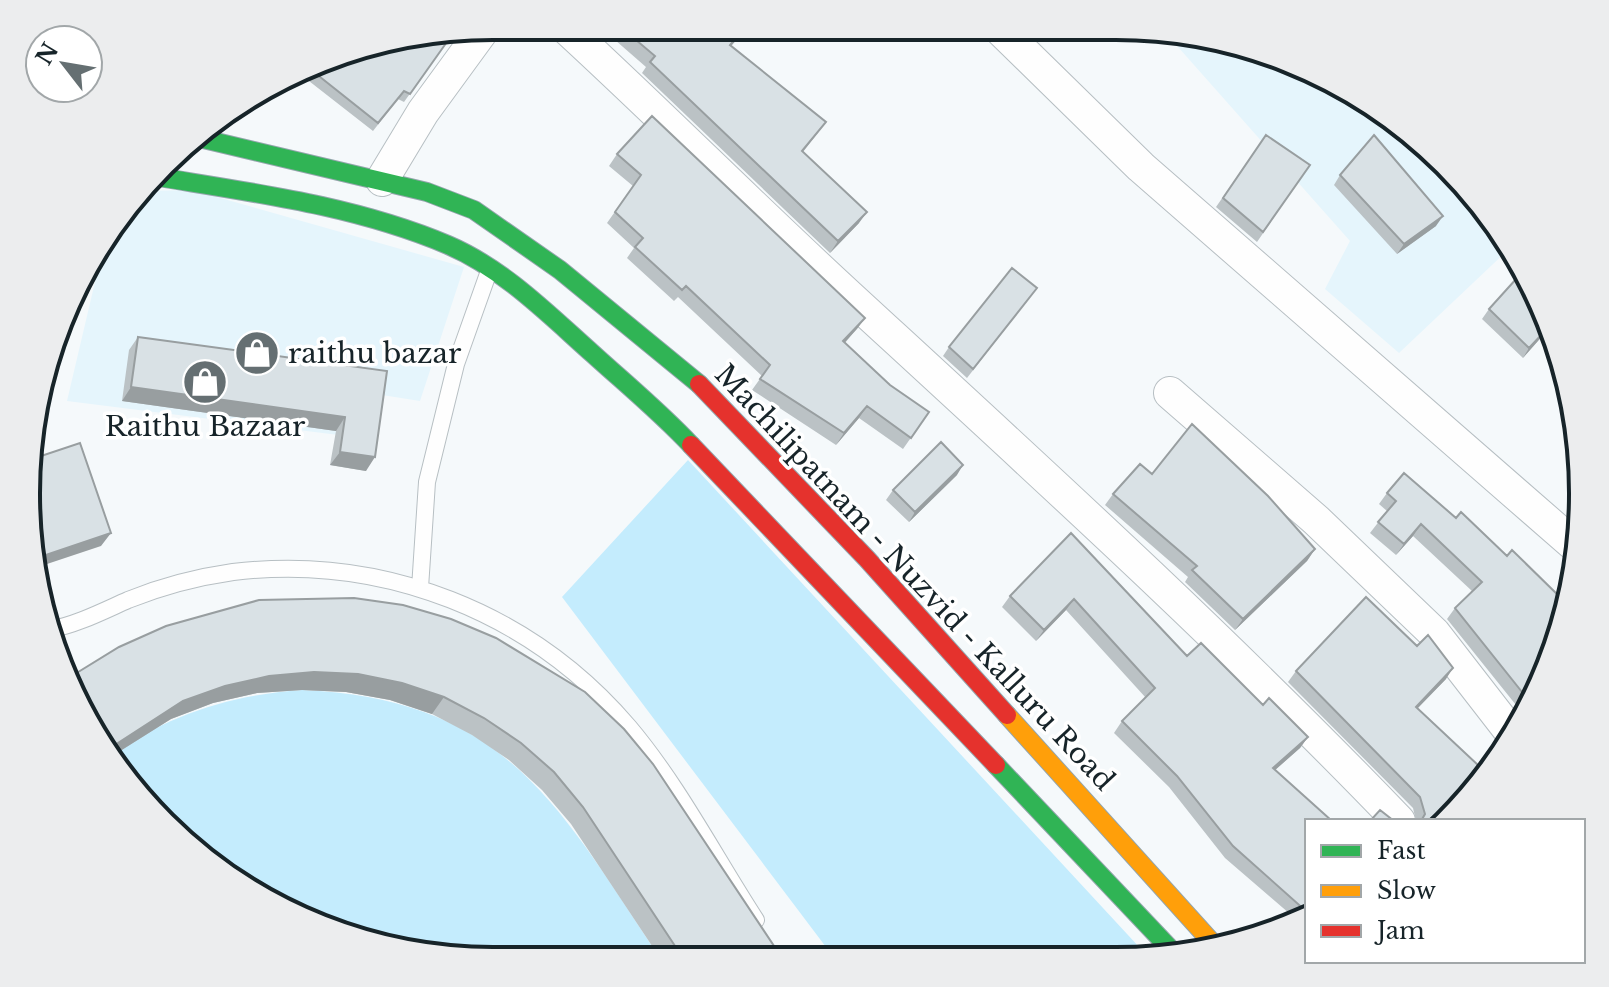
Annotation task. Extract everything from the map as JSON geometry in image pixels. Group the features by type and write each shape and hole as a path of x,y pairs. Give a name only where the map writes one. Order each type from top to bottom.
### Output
{"highway":[{"name":"Machilipatnam - Nuzvid - Kalluru Road","path":"209,140 427,192 474,210 517,237 708,391 867,559 1207,937"},
{"path":"168,179 300,201 378,221 448,245 490,267 535,302 674,427 1165,944"}],"street":[{"path":"579,40 849,296 1162,584 1397,819"},
{"path":"1011,40 1141,167 1566,538"},
{"path":"382,180 423,112 475,41"},
{"path":"1170,393 1316,520 1434,633 1505,725"}],"lane":[{"path":"420,588 427,482 456,364 490,267"},
{"path":"60,628 82,623 129,600 180,583 231,573 284,568 337,571 389,579 489,615 534,641 596,691 647,751 764,933"}],"shaded area":[{"path":"1175,44 1233,55 1261,64 1316,87 1367,116 1436,173 1475,217 1501,256 1399,353 1325,289 1350,241"},
{"name":"raithu bazar","path":"192,190 464,267 420,401 382,395 371,439 67,401 97,275 116,242 156,191"},
{"path":"688,460 1138,946 826,947 562,597"},
{"path":"302,690 372,698 430,714 478,738 519,770 556,808 653,947 464,946 405,938 376,932 320,912 242,871 173,814 119,750 153,730 200,710 224,702"}],"building":[{"path":"636,40 734,40 730,45 826,122 802,151 867,212 838,241 650,62 655,56"},
{"path":"446,43 410,94 404,91 378,123 318,76 376,55"},
{"path":"652,116 865,318 843,341 890,385 929,412 911,438 867,406 844,433 760,379 770,365 686,286 682,290 635,247 643,238 615,212 641,175 617,154"},
{"path":"1266,135 1310,165 1263,232 1223,198"},
{"path":"1374,135 1443,216 1404,244 1340,175"},
{"path":"1012,268 1037,288 973,369 949,347"},
{"path":"1515,280 1540,336 1529,348 1489,309"},
{"path":"138,337 387,371 375,457 340,452 345,417 131,387"},
{"path":"1192,424 1268,496 1315,549 1243,619 1192,570 1197,566 1113,494 1140,464 1152,474"},
{"path":"941,442 963,465 915,512 893,490"},
{"path":"80,443 111,533 44,555 40,494 42,456"},
{"path":"1404,473 1456,518 1461,512 1507,556 1512,550 1557,594 1545,639 1523,693 1455,608 1482,582 1421,524 1404,544 1378,522 1396,501 1387,493"},
{"path":"1071,533 1187,656 1201,643 1263,705 1269,698 1308,737 1273,768 1330,819 1305,819 1305,905 1301,907 1233,846 1177,776 1122,721 1155,688 1074,599 1044,630 1010,596"},
{"path":"1366,597 1417,646 1428,635 1453,668 1416,707 1478,765 1436,814 1431,819 1422,819 1425,814 1420,797 1296,671"},
{"path":"354,598 403,605 451,619 496,638 585,692 624,729 653,764 775,947 676,947 583,807 554,772 521,743 484,718 444,697 402,683 358,674 314,672 269,676 225,686 183,701 116,744 78,673 119,647 166,626 259,600"},
{"path":"1380,810 1391,819 1372,819"}],"traffic: fast":[{"path":"209,140 427,192 474,210 560,270 699,384"},
{"path":"168,179 268,195 378,220 468,255 507,279 542,308 691,445"},
{"path":"996,765 1166,944"}],"traffic: slow":[{"path":"1007,715 1207,937"}],"traffic: jam":[{"path":"699,384 867,559 1007,715"},
{"path":"691,445 996,765"}],"place":[{"name":"raithu bazar","path":"257,353"},
{"name":"Raithu Bazaar","path":"205,382"}]}
